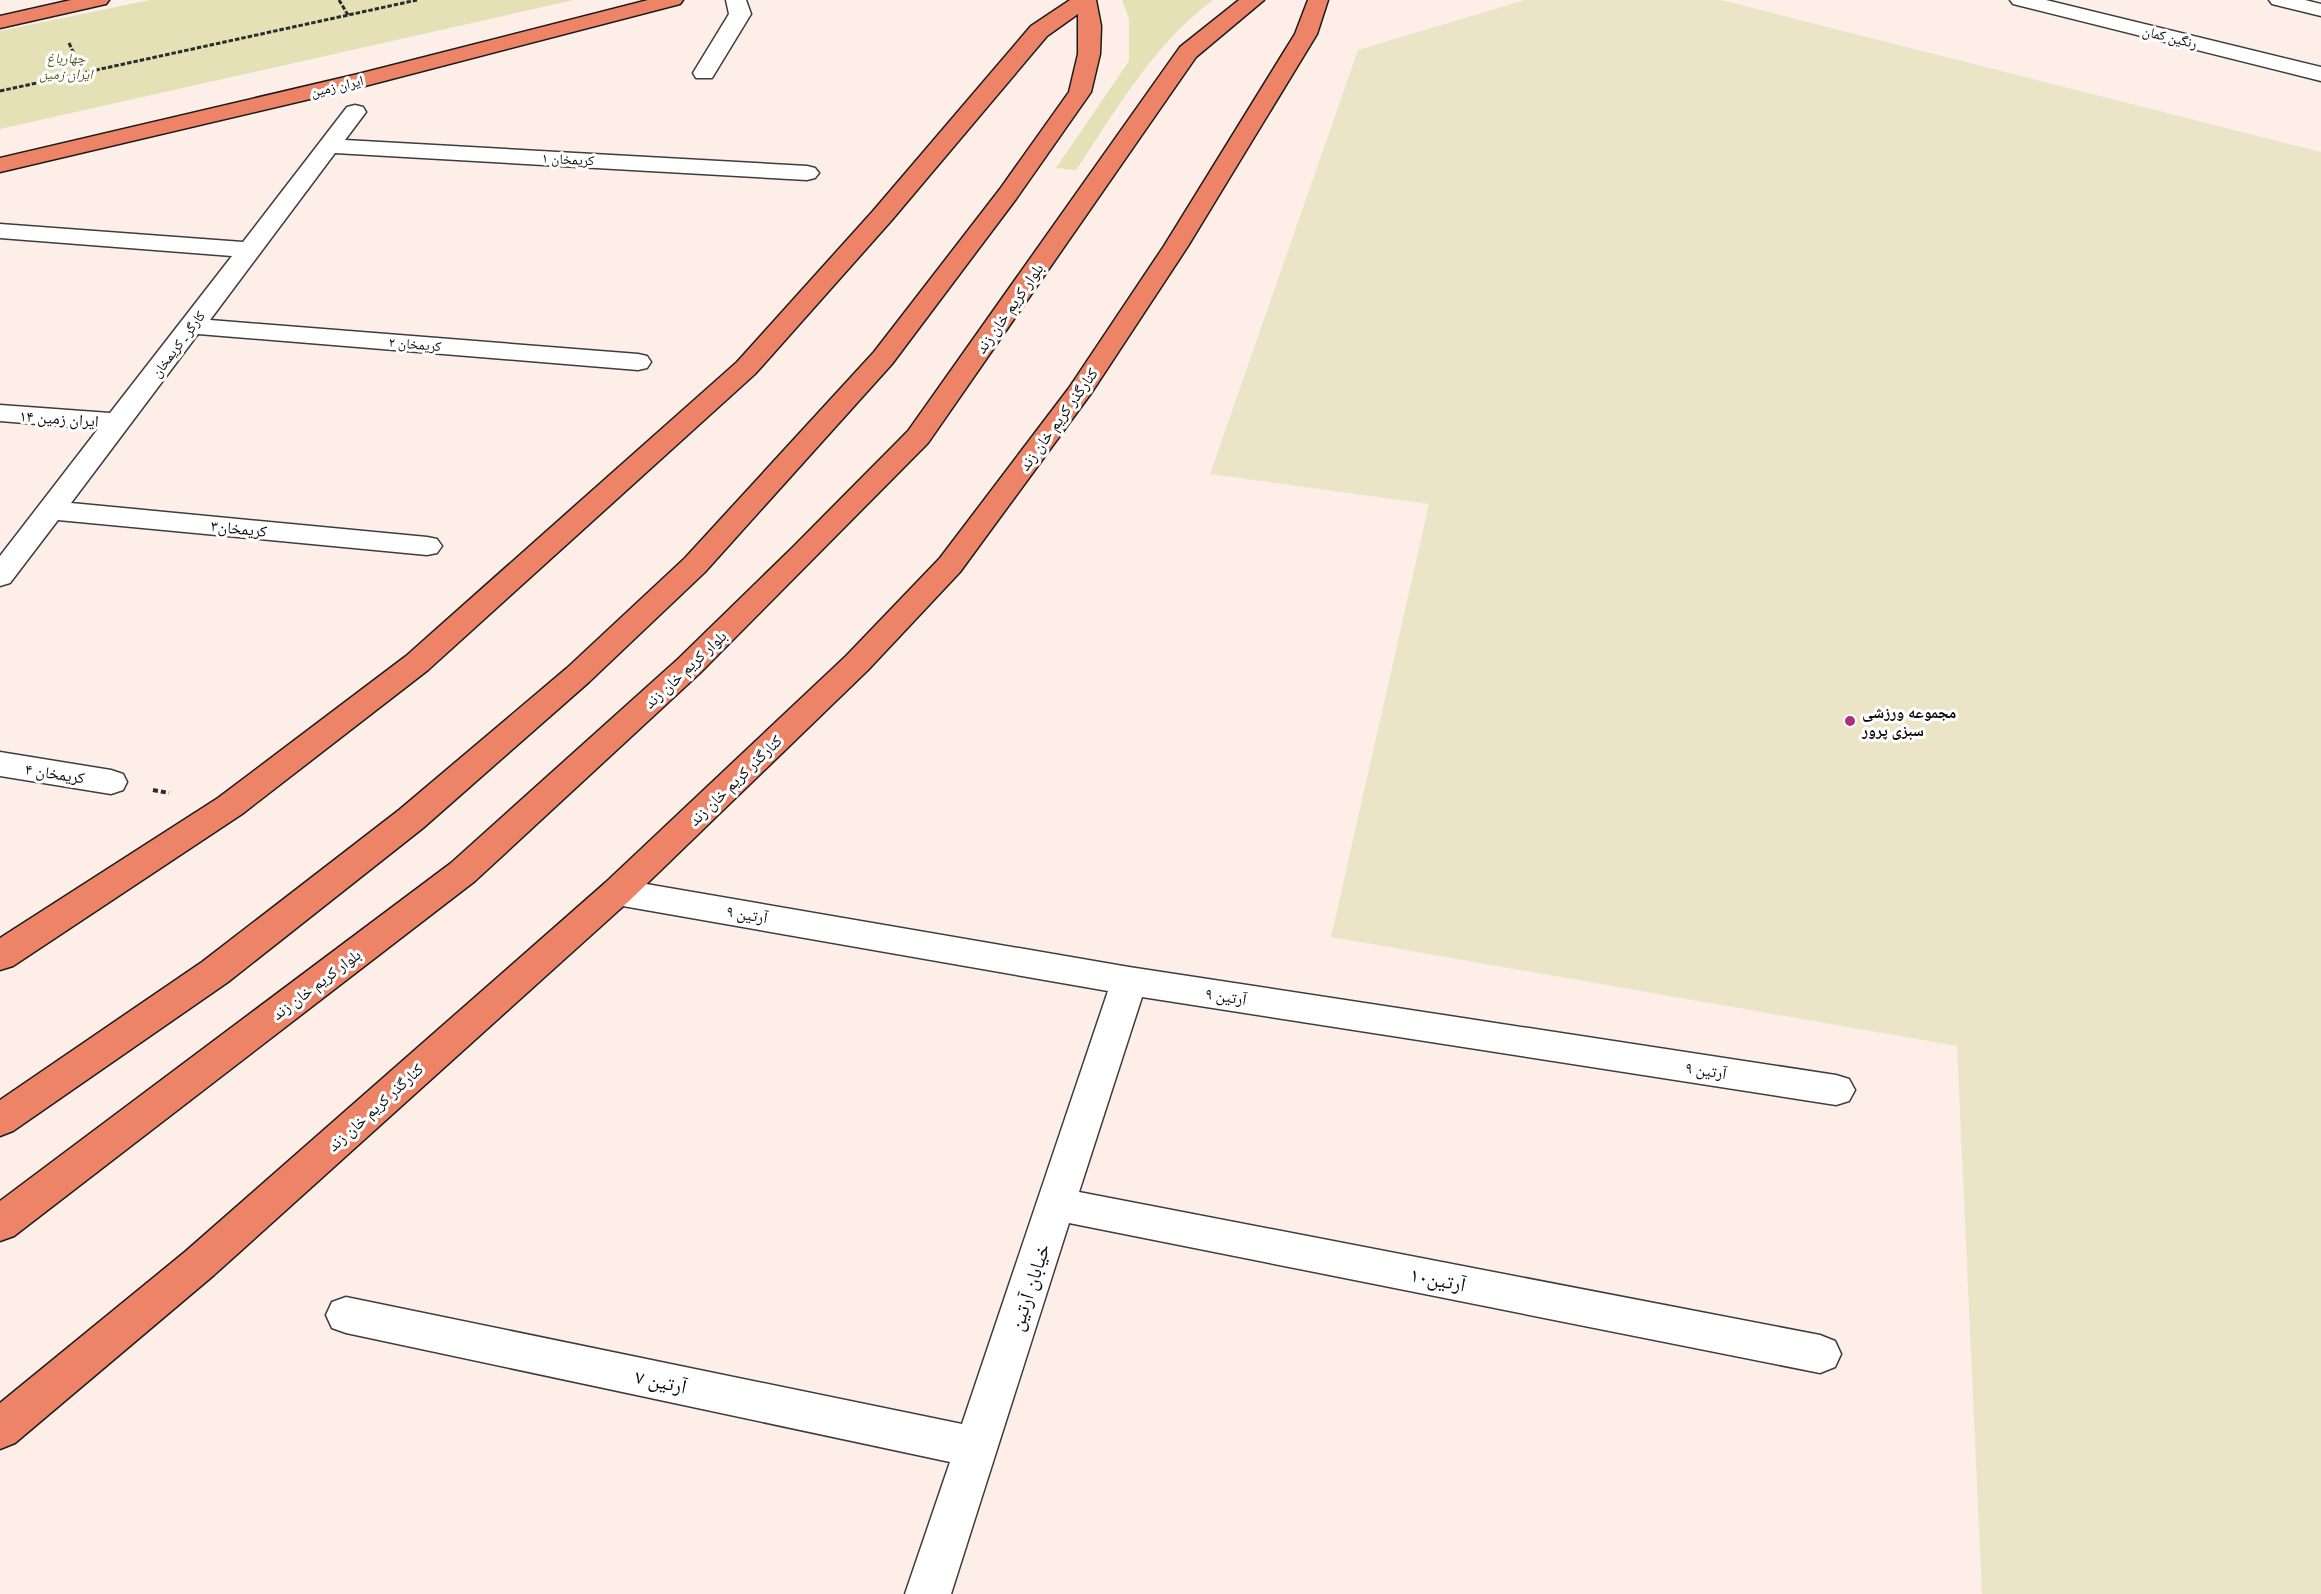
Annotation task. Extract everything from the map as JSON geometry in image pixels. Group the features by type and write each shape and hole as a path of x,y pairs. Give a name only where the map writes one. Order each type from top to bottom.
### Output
{"main road":[{"path":"0,21 99,0"},
{"name":"ایران زمین","path":"0,165 361,80 673,0"},
{"path":"0,956 230,806 417,663 746,368 882,216 1040,31 1085,0 1090,26 1089,54 1080,92 1008,194 883,358 695,565 578,675 411,819 215,972 0,1120"},
{"name":"بلوار کریم خان زند","path":"0,1224 463,872 689,666 918,437 1188,52 1234,12 1254,0"},
{"name":"کنارگذر کریم خان زند","path":"0,1429 200,1263 617,892 857,663 950,565 1079,392 1176,246 1306,34 1318,0"}],"street":[{"path":"704,73 740,14 736,0"},
{"name":"رنگین کمان","path":"2020,0 2321,74"},
{"name":"رنگین کمان","path":"2102,0 2309,50"},
{"path":"2279,0 2321,10"},
{"name":"کارگر ـ کریمخان","path":"0,576 355,112"},
{"name":"کریمخان ۱","path":"330,146 807,172"},
{"path":"0,231 250,250"},
{"name":"کریمخان ۲","path":"192,326 638,362"},
{"name":"ایران زمین ۱۴","path":"0,413 118,422"},
{"name":"کریمخان۳","path":"51,510 427,546"},
{"name":"کریمخان ۴","path":"0,764 111,782"},
{"name":"آرتین ۹","path":"617,892 1129,981 1836,1090"},
{"name":"خیابان آرتین","path":"928,1594 1129,981"},
{"name":"آرتین۱۰","path":"1056,1204 1820,1354"},
{"name":"آرتین ۷","path":"346,1316 976,1447"}],"path":[{"path":"339,0 348,15"},
{"path":"0,91 417,0"}],"green space":[{"name":"چهارباغ ایران زمین","path":"150,0 574,0 0,129 0,31"},
{"path":"1122,0 1213,0 1172,36 1154,57 1076,170 1056,168 1129,61 1129,19"}],"shaded area":[{"name":"مجموعه ورزشی سبزی پرور","path":"1525,0 1721,0 2321,152 2321,1594 1982,1594 1957,1046 1331,937 1429,504 1210,474 1358,50"}],"place":[{"name":"مجموعه ورزشی سبزی پرور","path":"1850,721"}]}
